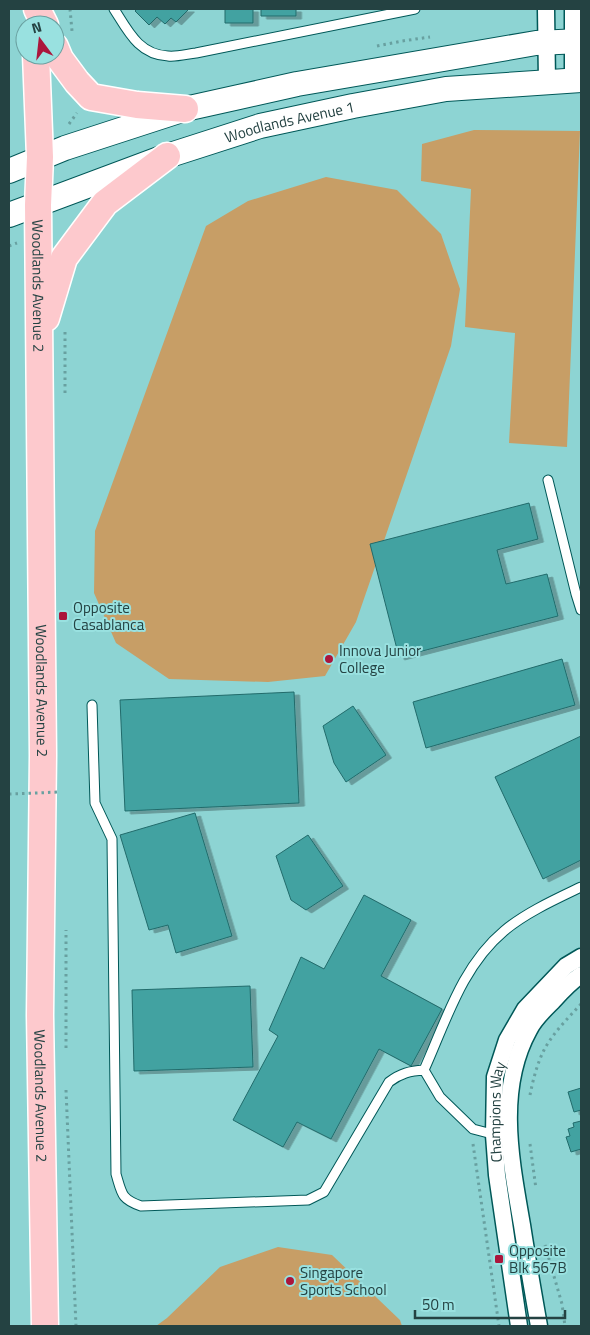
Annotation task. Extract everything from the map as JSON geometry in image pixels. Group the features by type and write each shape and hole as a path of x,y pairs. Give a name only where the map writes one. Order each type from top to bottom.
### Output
{"main road":[{"name":"Woodlands Avenue 2","path":"36,65 40,157 38,345 43,747 40,1015 45,1326"},
{"path":"65,65 91,97 138,105 185,109"},
{"path":"38,345 64,258 105,203 167,156"}],"street":[{"path":"546,9 547,82"},
{"path":"573,9 577,41 577,80"},
{"name":"Woodlands Avenue 1","path":"9,171 40,157 185,109 297,84 546,42 577,41"},
{"name":"Woodlands Avenue 1","path":"9,215 167,156 260,126 446,89 577,80"},
{"name":"Champions Way","path":"539,1326 513,1173 501,1134 495,1077 507,1040 525,1010 566,966 581,957"},
{"name":"Champions Way","path":"520,1326 497,1175 501,1134 516,1061 529,1029 572,980 581,976"}],"lane":[{"path":"114,9 132,38 145,50 168,56 196,54 415,9"},
{"path":"548,480 581,610"},
{"path":"92,706 95,803 112,838 116,1174 122,1193 128,1202 141,1206 308,1200 314,1198 324,1192 389,1082 399,1074 412,1070 424,1070"},
{"path":"424,1070 451,1005 474,963 504,931 546,904 581,887"},
{"path":"424,1070 440,1097 473,1129 501,1134"}],"path":[{"path":"9,794 60,792"},
{"path":"530,1096 534,1077 544,1050 560,1026 581,1004"},
{"path":"530,1141 537,1197"},
{"path":"545,1243 562,1304 565,1326"}],"shaded area":[{"path":"474,130 580,131 567,447 509,443 515,333 465,327 471,189 421,181 422,144"},
{"path":"326,177 397,190 441,234 460,289 451,346 356,622 325,676 268,682 169,679 116,643 94,593 95,531 206,226 248,201"},
{"path":"278,1247 332,1255 400,1320 402,1326 156,1326 167,1318 220,1267"}],"building":[{"path":"137,9 189,9 176,22 171,18 165,24 157,17 149,25 135,11"},
{"path":"225,9 253,9 253,23 225,23"},
{"path":"261,9 296,9 296,16 261,16"},
{"path":"529,503 538,539 497,550 506,584 547,574 558,616 399,657 370,544"},
{"path":"562,659 575,705 426,748 413,702"},
{"path":"294,692 299,803 125,811 120,700"},
{"path":"353,706 386,755 346,782 334,763 323,726"},
{"path":"581,736 581,860 543,879 495,777"},
{"path":"195,813 232,936 176,953 168,925 149,930 120,835"},
{"path":"308,835 343,886 306,910 291,900 276,856"},
{"path":"364,895 411,920 381,976 442,1009 411,1066 379,1049 331,1139 297,1122 283,1147 233,1120 278,1036 269,1030 301,957 324,969"},
{"path":"250,986 253,1067 134,1071 132,990"},
{"path":"581,1088 581,1110 574,1112 568,1092"},
{"path":"581,1121 581,1149 571,1152 566,1137 570,1136 568,1129 574,1127 573,1123"}],"place":[{"name":"Opposite Casablanca","path":"63,616"},
{"name":"Innova Junior College","path":"329,659"},
{"name":"Opposite Blk 567B","path":"499,1259"},
{"name":"Singapore Sports School","path":"290,1281"}]}
